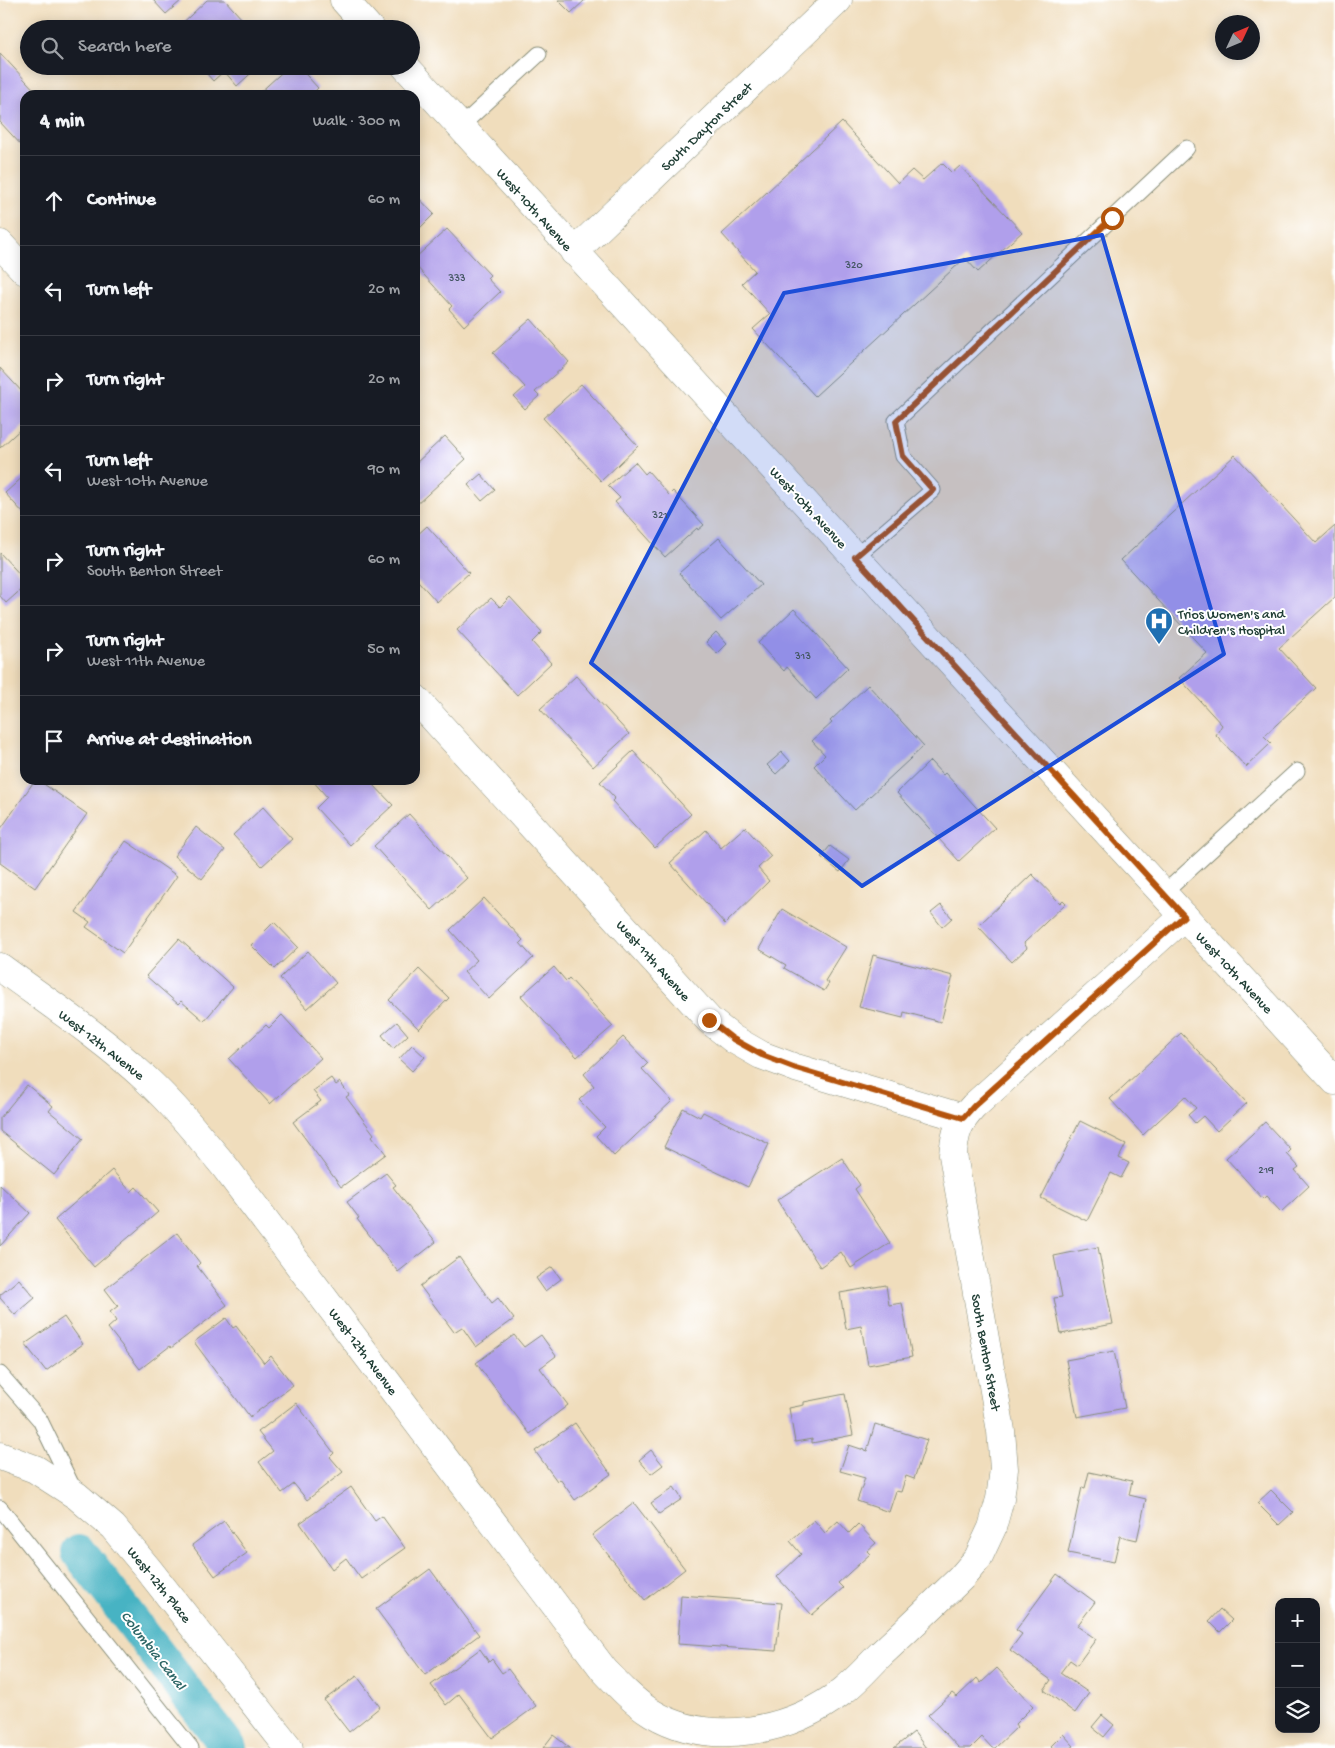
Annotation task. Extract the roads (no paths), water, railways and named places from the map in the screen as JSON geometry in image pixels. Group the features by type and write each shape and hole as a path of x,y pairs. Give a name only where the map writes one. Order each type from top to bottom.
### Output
{"street":[{"path":"344,0 362,20"},
{"name":"South Dayton Street","path":"574,252 838,0"},
{"name":"West 10th Avenue","path":"412,75 1335,1081"},
{"path":"0,244 20,266"},
{"name":"West 11th Avenue","path":"420,703 709,1020 733,1039 762,1055 796,1068 963,1118"},
{"name":"South Benton Street","path":"716,1734 754,1732 786,1724 816,1710 844,1690 961,1578 978,1558 992,1528 1000,1500 1004,1460 1001,1431 953,1155 954,1139 963,1118 974,1106 1184,916"},
{"name":"West 12th Avenue","path":"0,968 101,1040 146,1079 187,1121 225,1167 604,1670 627,1695 653,1714 683,1728 716,1734"},
{"name":"West 12th Place","path":"0,1456 35,1469 77,1496 112,1527 142,1562 289,1748"}],"lane":[{"path":"460,126 539,54"},
{"path":"855,557 933,490 903,456 896,421 1187,148"},
{"path":"1163,894 1297,771"},
{"path":"0,1374 40,1420 77,1496"},
{"path":"0,1508 190,1748"}],"waterway":[{"name":"Columbia Canal","path":"79,1552 229,1748"}],"place":[{"name":"Trios Women's and Children's Hospital","path":"1159,645"}]}
